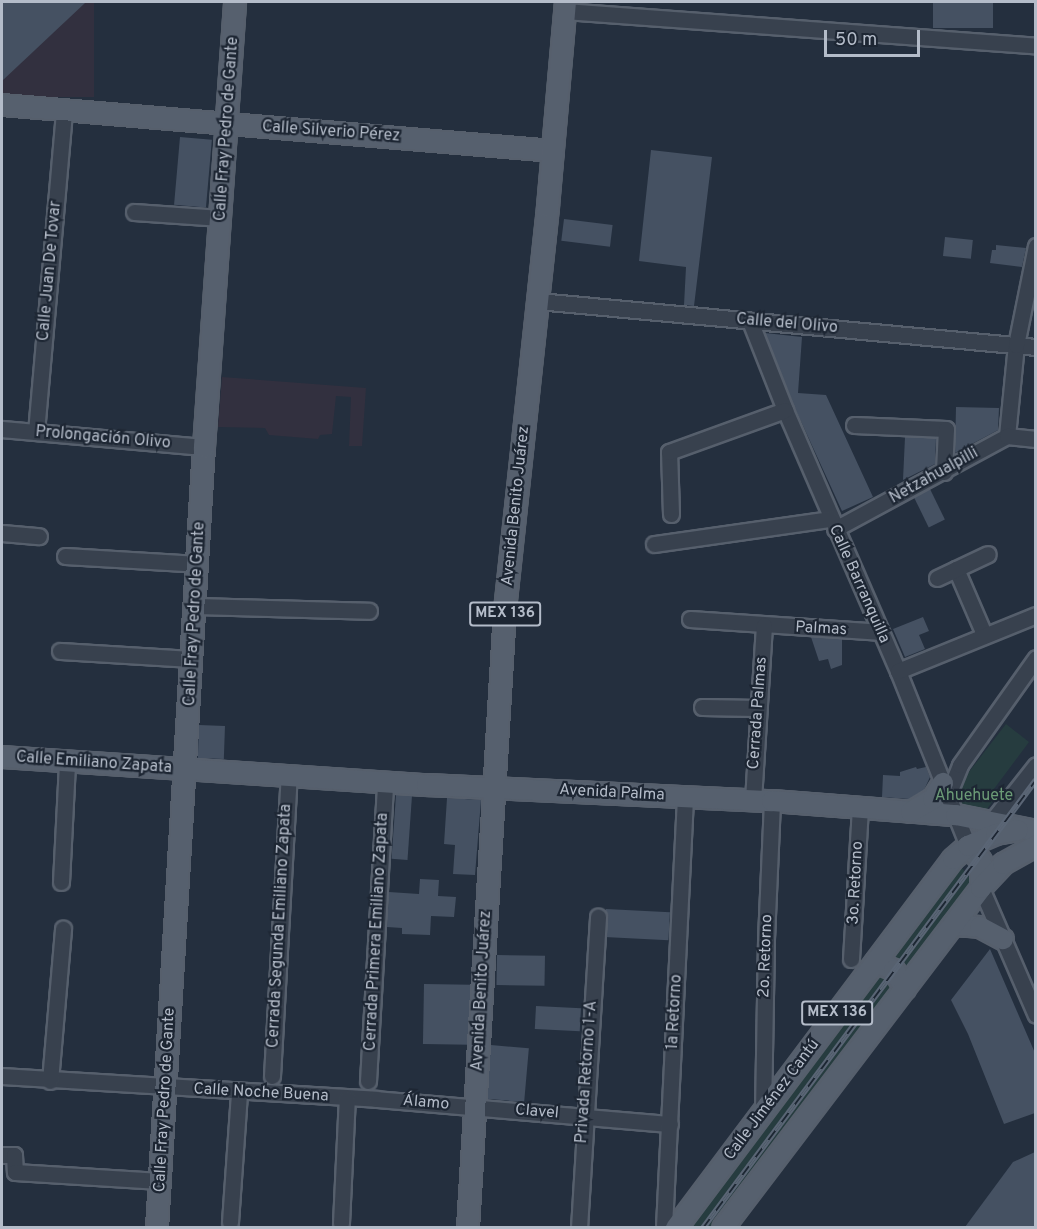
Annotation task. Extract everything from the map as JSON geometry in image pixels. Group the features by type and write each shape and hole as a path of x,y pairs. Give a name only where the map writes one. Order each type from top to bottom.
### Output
{"main road":[{"name":"Calle Fray Pedro de Gante","path":"157,1227 204,447 235,2"},
{"name":"Avenida Benito Juárez","path":"468,1227 505,610 554,151 566,6"},
{"name":"Calle Silverio Pérez","path":"2,105 554,151"},
{"name":"Calle Emiliano Zapata","path":"2,757 186,770"},
{"name":"Avenida Palma","path":"186,770 762,801 956,816 992,821 1028,830"},
{"path":"911,812 933,799 943,782"},
{"name":"Calle Jiménez Cantú","path":"676,1227 954,859 968,846 996,834 1028,830"},
{"path":"968,846 981,861 981,888"},
{"name":"MEX 136","path":"723,1227 981,888 1003,864 1035,846"},
{"path":"953,925 980,927 1002,939"},
{"path":"876,962 894,970 905,989"}],"street":[{"path":"566,6 1035,46"},
{"name":"Calle Juan De Tovar","path":"36,432 64,111"},
{"path":"134,212 221,218"},
{"path":"1035,246 1016,345 1007,436 1035,439"},
{"name":"Calle del Olivo","path":"538,301 1035,347"},
{"name":"Calle Barranquilla","path":"750,321 784,410 879,632 898,671 968,846"},
{"path":"671,514 669,452 784,410"},
{"path":"854,425 946,429 944,472"},
{"name":"Prolongación Olivo","path":"2,429 204,447"},
{"name":"Netzahualpilli","path":"654,544 832,524 944,472 1007,436"},
{"path":"2,533 39,536"},
{"path":"937,578 988,554"},
{"path":"65,556 198,564"},
{"path":"956,569 984,634"},
{"path":"195,606 369,611"},
{"path":"898,671 1035,615"},
{"name":"Palmas","path":"690,619 879,632"},
{"name":"Cerrada Palmas","path":"762,801 757,708 764,625"},
{"path":"60,651 192,659"},
{"path":"943,782 960,765 1035,658"},
{"path":"702,707 757,708"},
{"path":"61,882 67,762"},
{"path":"943,782 948,770 960,765"},
{"path":"992,821 1035,765"},
{"name":"Cerrada Segunda Emiliano Zapata","path":"272,1076 289,776"},
{"name":"Cerrada Primera Emiliano Zapata","path":"368,1081 385,782"},
{"name":"1a Retorno","path":"664,1227 685,797"},
{"name":"2o. Retorno","path":"762,801 766,939 763,1112"},
{"name":"3o. Retorno","path":"851,959 860,808"},
{"path":"981,888 1035,1015"},
{"name":"Privada Retorno 1-A","path":"579,1227 583,1116 598,917"},
{"path":"50,1081 63,930"},
{"name":"Calle Noche Buena","path":"2,1076 50,1081 376,1099"},
{"path":"230,1222 239,1092"},
{"path":"341,1223 347,1098"},
{"name":"Álamo","path":"376,1099 475,1107"},
{"name":"Clavel","path":"475,1107 670,1124"},
{"path":"2,1155 14,1155 15,1172 160,1181"}],"shaded area":[{"path":"2,2 94,2 94,97 2,97"},
{"path":"222,377 366,388 362,446 349,446 351,397 336,396 332,434 320,435 318,439 269,435 265,428 218,427"}],"green space":[{"name":"Ahuehuete","path":"1006,724 1029,742 994,789 992,802 985,812 961,810 955,800 955,790"},
{"path":"961,867 975,884 716,1227 688,1228 789,1091"}],"building":[{"path":"2,2 35,2 85,3 2,81"},
{"path":"933,2 993,2 993,28 933,28"},
{"path":"180,137 212,140 206,208 174,205"},
{"path":"651,150 712,157 694,306 684,305 686,267 639,261"},
{"path":"564,219 613,225 610,247 561,241"},
{"path":"945,237 973,240 971,259 943,256"},
{"path":"996,245 1026,248 1022,267 990,263 992,250 996,250"},
{"path":"765,333 802,337 798,393 826,395 873,497 842,511 794,406"},
{"path":"956,407 999,408 998,430 955,453"},
{"path":"905,437 936,438 935,464 903,480"},
{"path":"930,489 945,520 929,527 914,497"},
{"path":"923,617 929,631 919,635 925,649 905,657 893,629"},
{"path":"811,637 842,639 842,665 831,669 828,659 819,661"},
{"path":"199,725 225,726 224,759 198,758"},
{"path":"916,767 917,769 926,767 930,777 924,790 909,799 882,797 883,775 900,776 900,772"},
{"path":"396,795 412,796 407,860 392,859"},
{"path":"447,798 481,800 475,875 453,874 455,845 444,844"},
{"path":"420,879 439,880 438,896 456,897 454,917 431,916 430,935 402,934 402,928 387,927 389,892 419,894"},
{"path":"606,909 670,912 668,940 605,937"},
{"path":"990,949 1035,1053 1035,1113 1004,1124 968,1034 951,1000"},
{"path":"497,955 545,956 544,986 496,985"},
{"path":"424,984 471,985 470,1045 423,1044"},
{"path":"536,1006 581,1008 580,1031 535,1029"},
{"path":"491,1045 529,1048 524,1102 486,1099"},
{"path":"1035,1152 1035,1227 965,1227 1013,1162"}],"railway":[{"path":"703,1228 1036,780"}]}
